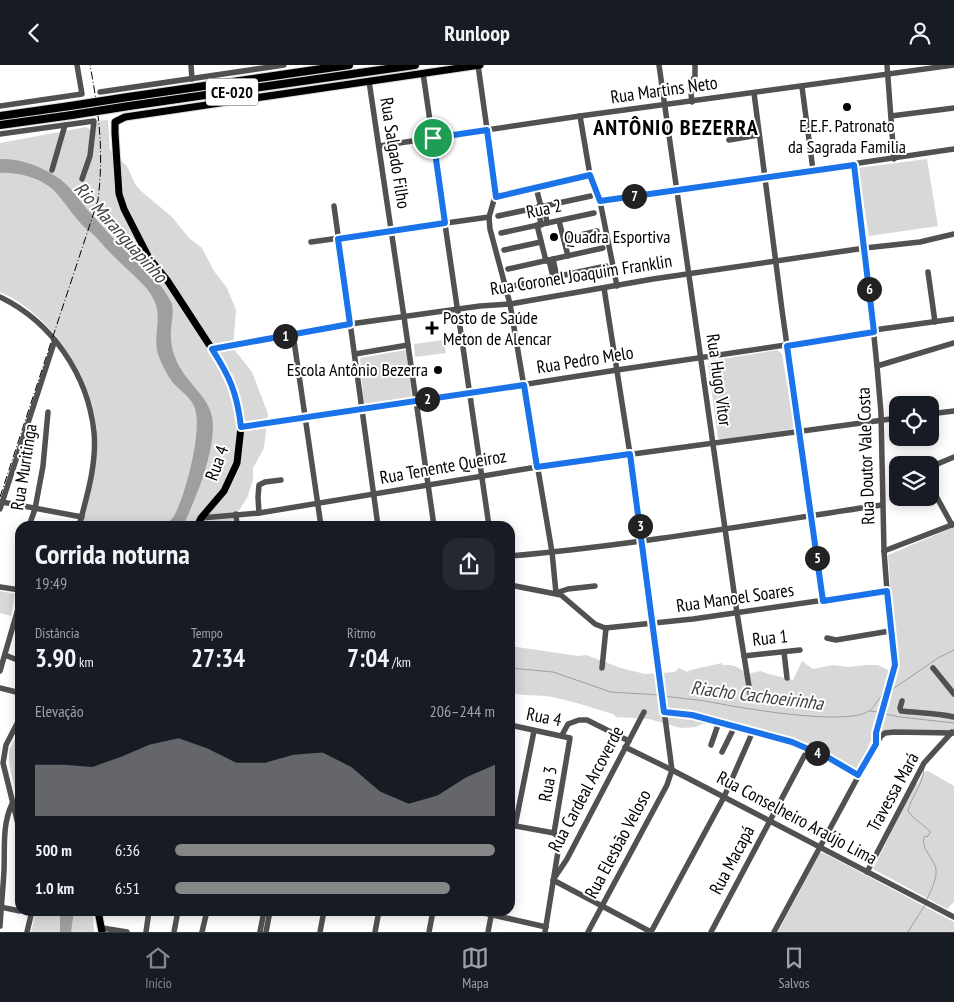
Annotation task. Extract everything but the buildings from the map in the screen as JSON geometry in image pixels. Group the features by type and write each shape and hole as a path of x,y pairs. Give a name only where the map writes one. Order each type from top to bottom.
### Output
{"highway":[{"name":"CE-020","path":"0,116 349,65"},
{"name":"CE-020","path":"0,125 415,65"},
{"path":"336,77 336,86"}],"main road":[{"path":"336,86 423,69 478,65"},
{"name":"Rua 4","path":"200,521 224,491 233,474 239,453 241,427 238,403 232,383 167,280 149,257 124,209 119,194 114,125 118,120 125,117 336,86"},
{"path":"99,916 102,930"}],"street":[{"path":"0,106 82,94 77,65"},
{"path":"191,65 192,79"},
{"path":"100,92 192,79 251,67 284,65"},
{"path":"478,65 496,197 490,217 490,229 510,305 552,552 556,593"},
{"name":"Rua Hugo Vítor","path":"659,65 737,613 751,699"},
{"path":"692,102 690,85 695,76 695,65"},
{"path":"888,65 894,159"},
{"name":"Rua Martins Neto","path":"379,146 580,116 802,87 888,74 911,68 954,65"},
{"path":"423,69 488,521"},
{"name":"Rua Salgado Filho","path":"369,81 433,521"},
{"path":"802,87 813,170"},
{"path":"754,93 775,261 823,601"},
{"path":"891,116 954,108"},
{"path":"580,116 590,175 600,201 617,286"},
{"path":"0,133 94,121 90,156 82,179"},
{"path":"52,170 65,125"},
{"path":"729,140 758,135"},
{"path":"600,201 954,149"},
{"name":"Rua Doutor Vale Costa","path":"854,165 877,366 881,419 884,551 890,631 895,665 876,733 876,744"},
{"path":"496,197 590,175"},
{"path":"536,187 541,207 541,242 550,260 555,277"},
{"path":"498,216 592,196"},
{"path":"334,206 377,521"},
{"name":"Rua 2","path":"501,233 594,213"},
{"path":"311,243 490,217"},
{"path":"559,221 568,256"},
{"path":"564,239 597,231"},
{"name":"Rua Coronel Joaquim Franklin","path":"212,349 350,324 480,306 510,305 775,261 920,242 954,234"},
{"path":"504,250 541,242"},
{"path":"508,269 603,248"},
{"path":"513,286 606,266"},
{"path":"928,272 935,322"},
{"path":"604,288 630,454 672,770"},
{"path":"0,297 40,324 55,340 72,365 83,388 90,409 94,433 92,469 81,521"},
{"name":"Rua Pedro Melo","path":"241,427 787,346 954,319"},
{"path":"293,334 320,521"},
{"path":"0,509 55,340"},
{"path":"877,366 954,343"},
{"path":"355,354 408,345"},
{"path":"939,413 954,411"},
{"name":"Rua Muritinga","path":"30,521 43,466 48,412"},
{"name":"Rua Tenente Queiroz","path":"202,518 259,513 537,467 889,419"},
{"path":"939,463 954,457"},
{"path":"259,513 259,485 265,482 281,480"},
{"path":"884,551 953,524 939,500"},
{"path":"2,502 82,517"},
{"path":"515,556 726,529 882,505"},
{"path":"236,514 237,521"},
{"path":"515,586 556,593 565,597 598,626 606,628 602,668"},
{"path":"556,593 568,589 595,586"},
{"path":"0,587 15,588"},
{"name":"Rua Manoel Soares","path":"606,628 737,613 887,591"},
{"path":"0,671 15,620"},
{"path":"827,638 836,640 890,631"},
{"name":"Rua 1","path":"744,656 800,650"},
{"path":"784,652 787,679"},
{"path":"5,655 15,659"},
{"path":"933,668 954,694"},
{"path":"0,688 15,692"},
{"path":"902,701 900,708 902,711 954,717"},
{"path":"664,709 792,742 829,758 858,775"},
{"name":"Rua Cardeal Arcoverde","path":"553,880 567,859 644,712"},
{"path":"562,735 568,725 583,719 594,722 629,741"},
{"path":"710,745 720,722"},
{"name":"Rua 4","path":"515,726 562,735 569,737 571,740"},
{"path":"722,752 735,726"},
{"path":"15,727 2,750 3,763 15,814"},
{"path":"515,817 534,731"},
{"path":"553,880 651,932 724,797 753,731"},
{"path":"774,932 858,775 881,737 889,732 953,732"},
{"name":"Travessa Mará","path":"866,872 924,763 953,732"},
{"name":"Rua 3","path":"556,834 571,740"},
{"name":"Rua Conselheiro Araújo Lima","path":"625,747 954,917"},
{"name":"Rua Macapá","path":"711,932 808,749"},
{"name":"Rua Elesbão Veloso","path":"588,932 667,785 672,770"},
{"path":"0,786 8,787"},
{"path":"0,926 2,829 12,804"},
{"path":"515,826 556,834"},
{"name":"Rua Cardeal Arcoverde","path":"545,929 560,842 556,834"},
{"path":"1,907 15,910"},
{"path":"27,932 31,916"},
{"path":"146,932 149,916"},
{"path":"174,932 177,916"},
{"path":"202,932 206,916"},
{"path":"260,932 266,916"},
{"path":"266,932 267,916"},
{"path":"320,932 323,916"},
{"path":"375,932 378,916"},
{"path":"429,932 432,916"},
{"path":"488,932 492,916"},
{"path":"499,916 545,929"},
{"path":"102,930 127,932"}],"shaded area":[{"path":"108,120 110,150 127,166 135,184 141,191 172,217 189,238 202,248 214,271 227,288 236,310 233,348 252,372 268,414 264,448 253,468 253,480 247,498 232,521 83,521 97,448 92,402 83,379 71,357 56,336 39,318 20,303 0,292 0,143 86,127 95,132 96,121"},
{"name":"Rio Maranguapinho","path":"0,159 16,160 46,170 60,179 116,241 157,282 171,302 173,313 171,328 172,348 182,372 209,407 213,425 207,464 185,521 170,521 183,494 192,462 197,429 196,416 194,406 188,397 174,384 159,358 156,342 158,317 154,299 143,284 79,222 50,187 45,183 19,174 0,173"},
{"path":"927,159 938,226 869,236 858,168"},
{"path":"443,340 446,353 415,357 414,344"},
{"path":"405,350 407,352 412,399 364,405 360,358"},
{"path":"777,350 782,354 794,426 792,429 721,440 718,438 708,364 710,361"},
{"path":"954,527 954,736 891,733 873,735 859,770 826,752 806,746 792,747 725,724 702,724 696,727 681,728 649,719 616,717 613,714 547,696 515,693 515,647 578,656 586,655 621,668 645,674 675,672 679,668 687,672 722,663 722,665 741,669 747,674 761,671 793,680 802,661 813,669 833,665 848,667 878,665 888,670 891,669 895,654 888,555"},
{"path":"0,591 15,594 11,616 0,613"},
{"path":"15,739 15,790 9,763 9,750"},
{"path":"928,771 954,786 954,902 947,909 873,869 916,783 917,785 924,772"},
{"path":"820,853 824,853 954,922 954,932 778,932"},
{"path":"35,916 93,916 94,932 31,932"},
{"path":"60,916 73,916 71,932 60,932"}],"waterway":[{"name":"Riacho Cachoeirinha","path":"890,691 938,658 954,650"},
{"name":"Riacho Cachoeirinha","path":"515,668 553,672 611,692 659,695"},
{"name":"Riacho Cachoeirinha","path":"663,696 790,714 838,717 869,711 884,694"},
{"path":"870,711 878,712"},
{"path":"885,714 954,723"},
{"path":"924,768 908,811 930,831 927,837 925,836 924,845 934,864 936,874 926,901"},
{"path":"908,932 925,905"}],"railway":[{"path":"0,497 98,200 101,165 100,132 90,65"}],"place":[{"name":"E.E.F. Patronato da Sagrada Familia","path":"847,107"},
{"name":"Quadra Esportiva","path":"554,237"},
{"name":"Posto de Saúde Meton de Alencar","path":"432,328"},
{"name":"Escola Antônio Bezerra","path":"438,370"}],"district":[{"name":"ANTÔNIO BEZERRA","path":"676,127"}],"route":[{"path":"487,130 496,197 590,175 600,201 854,165 874,332 787,346 823,601 887,591 895,665 876,733 876,744 858,775 829,758 792,742 692,715 664,712 630,454 537,467 524,385 241,427 238,403 232,383 212,349 350,324 338,239 445,223 433,138 487,130"}]}
